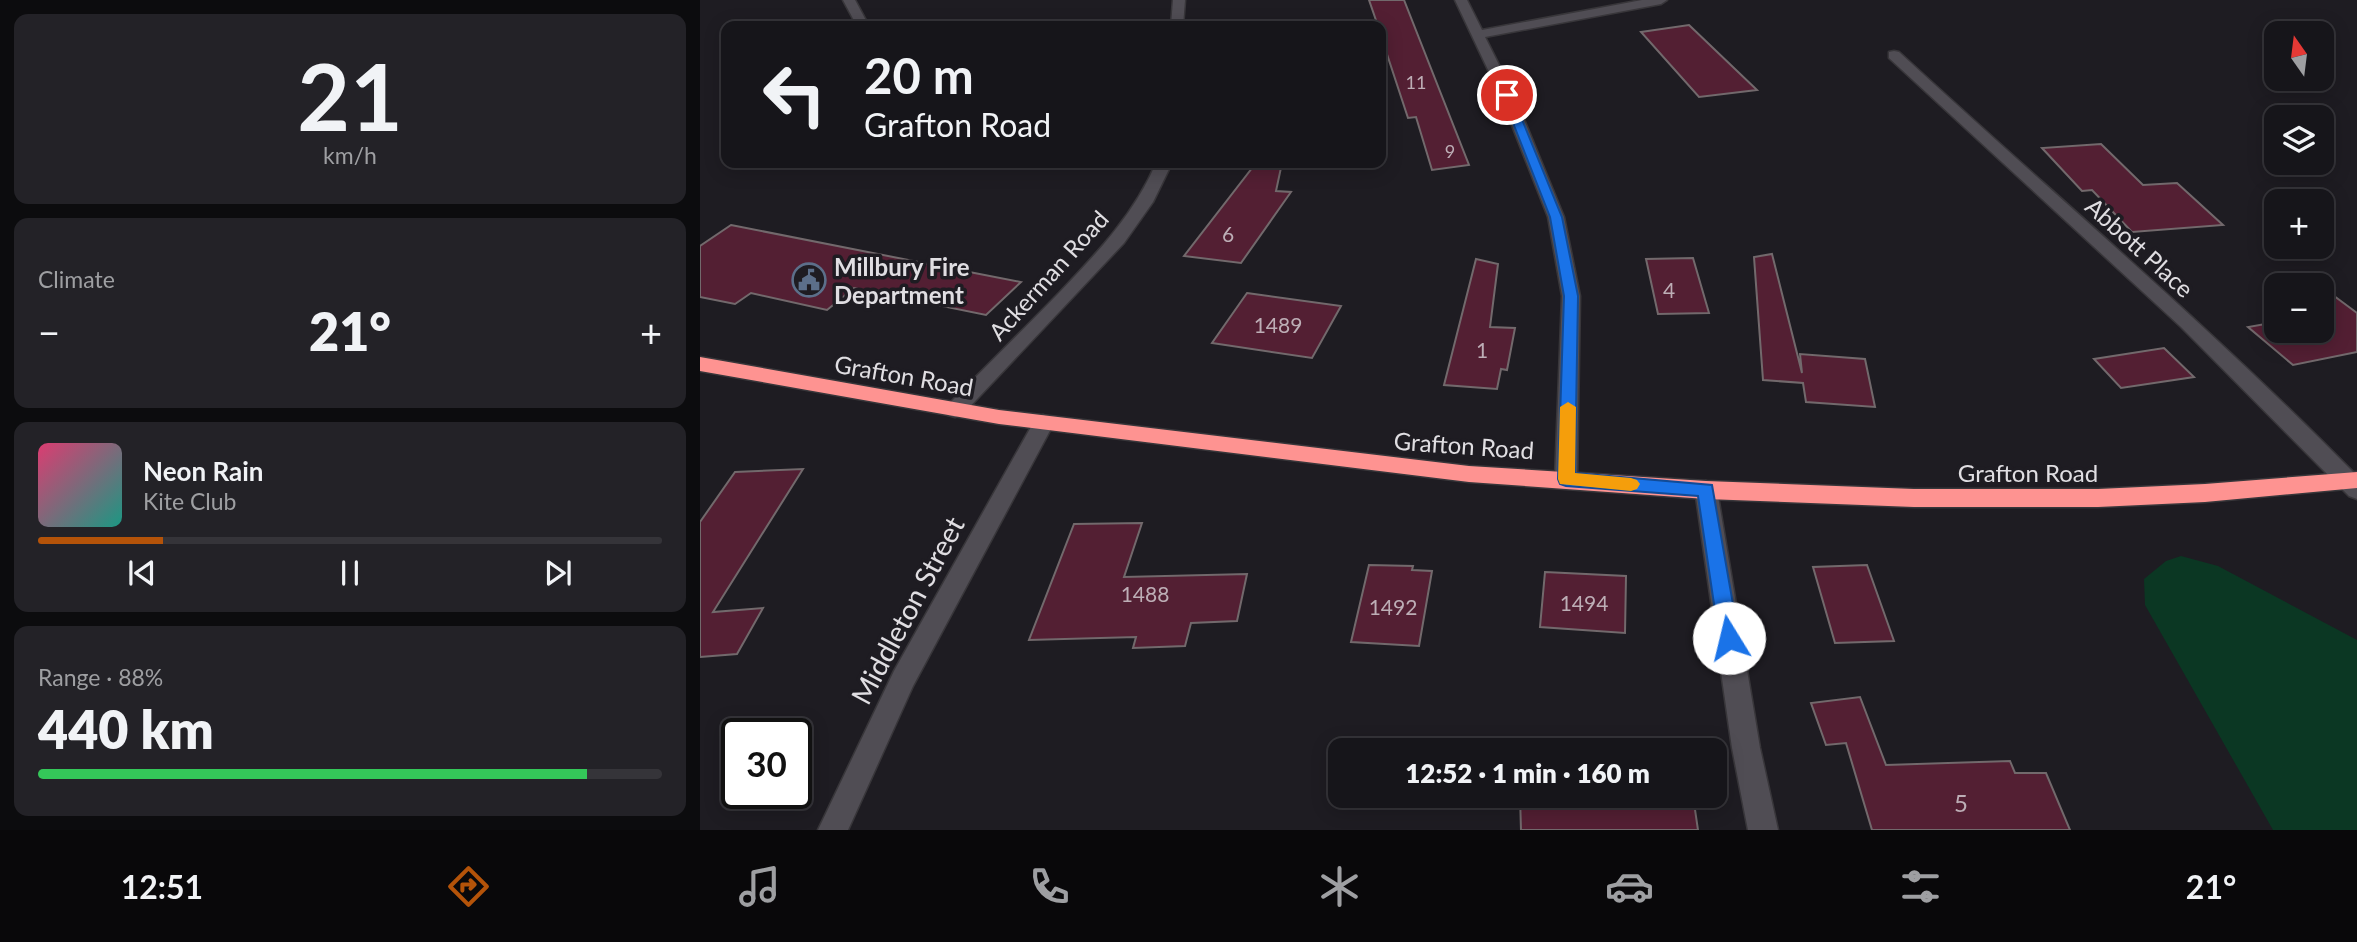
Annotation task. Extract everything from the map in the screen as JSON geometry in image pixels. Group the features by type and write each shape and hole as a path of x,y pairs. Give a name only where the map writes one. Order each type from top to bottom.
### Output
{"highway":[{"name":"Grafton Road","path":"700,364 1043,423 1370,464 1706,490 1914,498 2098,498 2354,484"}],"street":[{"path":"849,0 860,21"},
{"path":"1177,21 1179,0"},
{"path":"1461,0 1507,95 1556,217 1571,296 1566,479"},
{"path":"1479,34 1661,0"},
{"name":"Abbott Place","path":"1894,55 2009,163 2209,341 2354,484"},
{"name":"Ackerman Road","path":"956,410 1102,258 1139,209 1162,168"},
{"name":"Middleton Street","path":"833,830 903,679 1043,423"},
{"path":"1706,490 1746,748 1763,830"}],"green space":[{"path":"2181,556 2218,566 2357,640 2357,830 2273,830 2145,605 2144,579 2166,561"}],"building":[{"path":"1369,0 1404,0 1469,165 1432,170 1416,117 1408,118 1386,51 1386,21 1376,21"},
{"path":"1689,25 1757,90 1699,97 1641,32"},
{"path":"2101,144 2143,185 2177,183 2223,225 2132,232 2092,190 2082,191 2042,148"},
{"path":"1252,168 1281,168 1276,191 1291,192 1241,263 1184,256"},
{"path":"731,225 1021,282 986,315 854,288 827,310 751,293 735,304 700,297 700,246"},
{"path":"1772,254 1802,373 1800,354 1865,359 1875,407 1806,402 1803,383 1763,380 1754,257"},
{"path":"1693,258 1709,313 1658,314 1646,259"},
{"path":"1476,259 1498,264 1490,327 1515,328 1507,370 1501,369 1497,389 1444,385"},
{"path":"1247,293 1341,306 1312,358 1212,343"},
{"path":"2334,296 2357,313 2357,352 2293,365 2267,343 2334,343"},
{"path":"2264,324 2264,341 2248,327"},
{"path":"2164,348 2194,377 2121,388 2094,359"},
{"path":"803,469 713,612 763,608 737,654 700,657 700,522 735,472"},
{"path":"1142,523 1124,577 1247,574 1237,621 1191,623 1185,646 1133,648 1136,637 1029,640 1074,524"},
{"path":"1369,565 1413,566 1412,570 1432,571 1419,646 1351,642"},
{"path":"1867,565 1894,641 1835,643 1813,567"},
{"path":"1545,572 1626,576 1625,633 1540,627"},
{"path":"1860,697 1886,765 2010,761 2015,773 2046,773 2070,830 1872,830 1846,743 1826,745 1811,703"},
{"path":"1520,808 1695,808 1698,830 1521,830"}],"slow traffic":[{"path":"1568,407 1566,479 1631,484"}],"place":[{"name":"Millbury Fire Department","path":"809,280"}],"route":[{"path":"1507,95 1556,217 1571,296 1566,479 1706,490 1729,638"}]}
